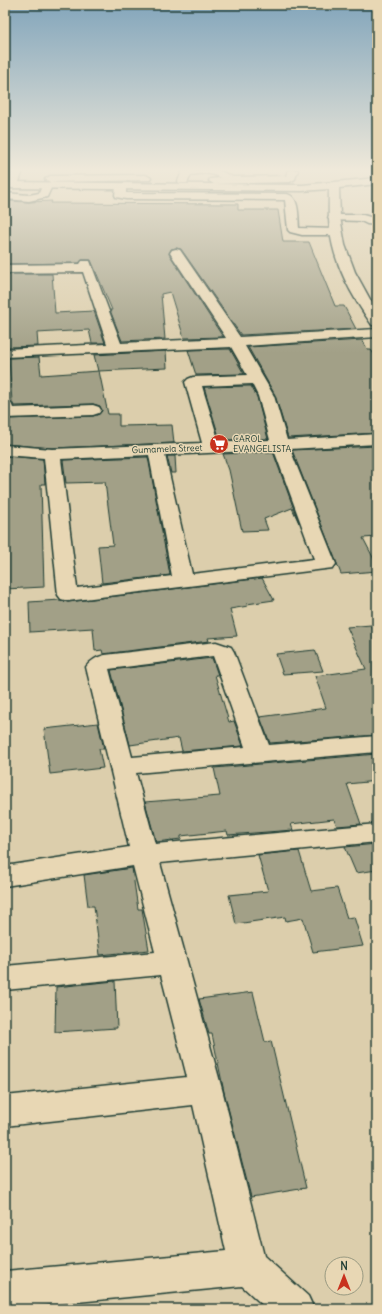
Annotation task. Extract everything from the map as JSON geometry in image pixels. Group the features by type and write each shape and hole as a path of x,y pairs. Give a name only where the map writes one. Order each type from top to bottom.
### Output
{"street":[{"path":"299,231 336,232 337,243 357,290 377,322"},
{"path":"52,454 68,595 326,564 280,445 266,396 236,342 176,253"},
{"path":"5,269 86,266 116,348"},
{"path":"5,353 236,342 377,333"},
{"path":"212,448 193,382 256,378"},
{"path":"5,406 6,413 93,410"},
{"name":"Gumamela Street","path":"5,450 52,454 377,440"},
{"path":"156,450 183,581"},
{"path":"260,754 223,652 216,649 105,662 98,667 144,855 206,1089 248,1267 294,1309"},
{"path":"122,766 377,744"},
{"path":"5,876 144,855 377,833"},
{"path":"5,978 172,962"},
{"path":"5,1111 206,1089"},
{"path":"5,1290 248,1267"}],"building":[{"path":"5,231 281,231 283,242 309,242 335,306 344,306 356,329 241,335 181,249 176,248 171,249 169,254 223,337 184,338 170,292 161,294 165,339 122,341 110,310 112,310 91,260 82,260 79,263 5,264"},
{"path":"5,274 52,274 55,313 94,311 105,343 92,343 89,330 37,333 38,346 8,347 6,342 5,318"},
{"path":"362,340 368,350 371,350 377,358 377,433 288,438 275,395 248,347"},
{"path":"230,349 244,374 196,375 188,350"},
{"path":"166,351 167,368 98,371 94,355"},
{"path":"39,357 41,375 99,371 108,414 119,414 119,426 172,425 174,443 52,448 5,444 5,419 93,416 102,411 100,406 93,404 14,406 12,402 9,358"},
{"path":"251,386 257,397 268,439 220,440 204,387"},
{"path":"377,446 377,537 363,538 377,565 377,571 341,574 292,450"},
{"path":"273,452 299,523 292,508 264,519 268,530 242,531 229,470 223,454"},
{"path":"5,456 43,459 45,484 41,484 44,587 5,589"},
{"path":"167,456 175,456 176,473 171,473"},
{"path":"148,457 170,575 102,583 98,546 113,545 105,482 66,483 63,460"},
{"path":"262,578 274,600 247,604 248,606 230,609 237,636 208,638 209,641 103,654 102,650 95,651 93,628 30,632 29,602 60,600 68,602"},
{"path":"371,625 377,639 377,735 270,743 260,717 326,708 315,676 366,669 347,627"},
{"path":"315,650 323,671 283,674 276,654"},
{"path":"212,658 218,675 215,675 229,722 234,721 243,746 182,751 179,738 130,745 111,670"},
{"path":"98,723 104,749 99,749 103,768 50,774 44,729"},
{"path":"377,754 377,781 347,784 361,824 337,826 334,819 291,824 293,830 228,835 227,831 181,836 181,839 156,842 145,802 220,796 214,768"},
{"path":"377,844 377,870 356,873 345,847"},
{"path":"299,851 311,891 337,888 347,918 354,917 363,946 313,952 303,918 286,921 285,917 236,924 229,895 268,891 258,855"},
{"path":"132,868 138,909 142,909 149,950 100,955 94,906 88,906 84,875"},
{"path":"115,981 117,1028 55,1032 56,987"},
{"path":"253,992 265,1042 271,1041 306,1188 251,1197 224,1092 212,1034 209,1034 199,999"}],"place":[{"name":"CAROL EVANGELISTA","path":"219,444"}]}
